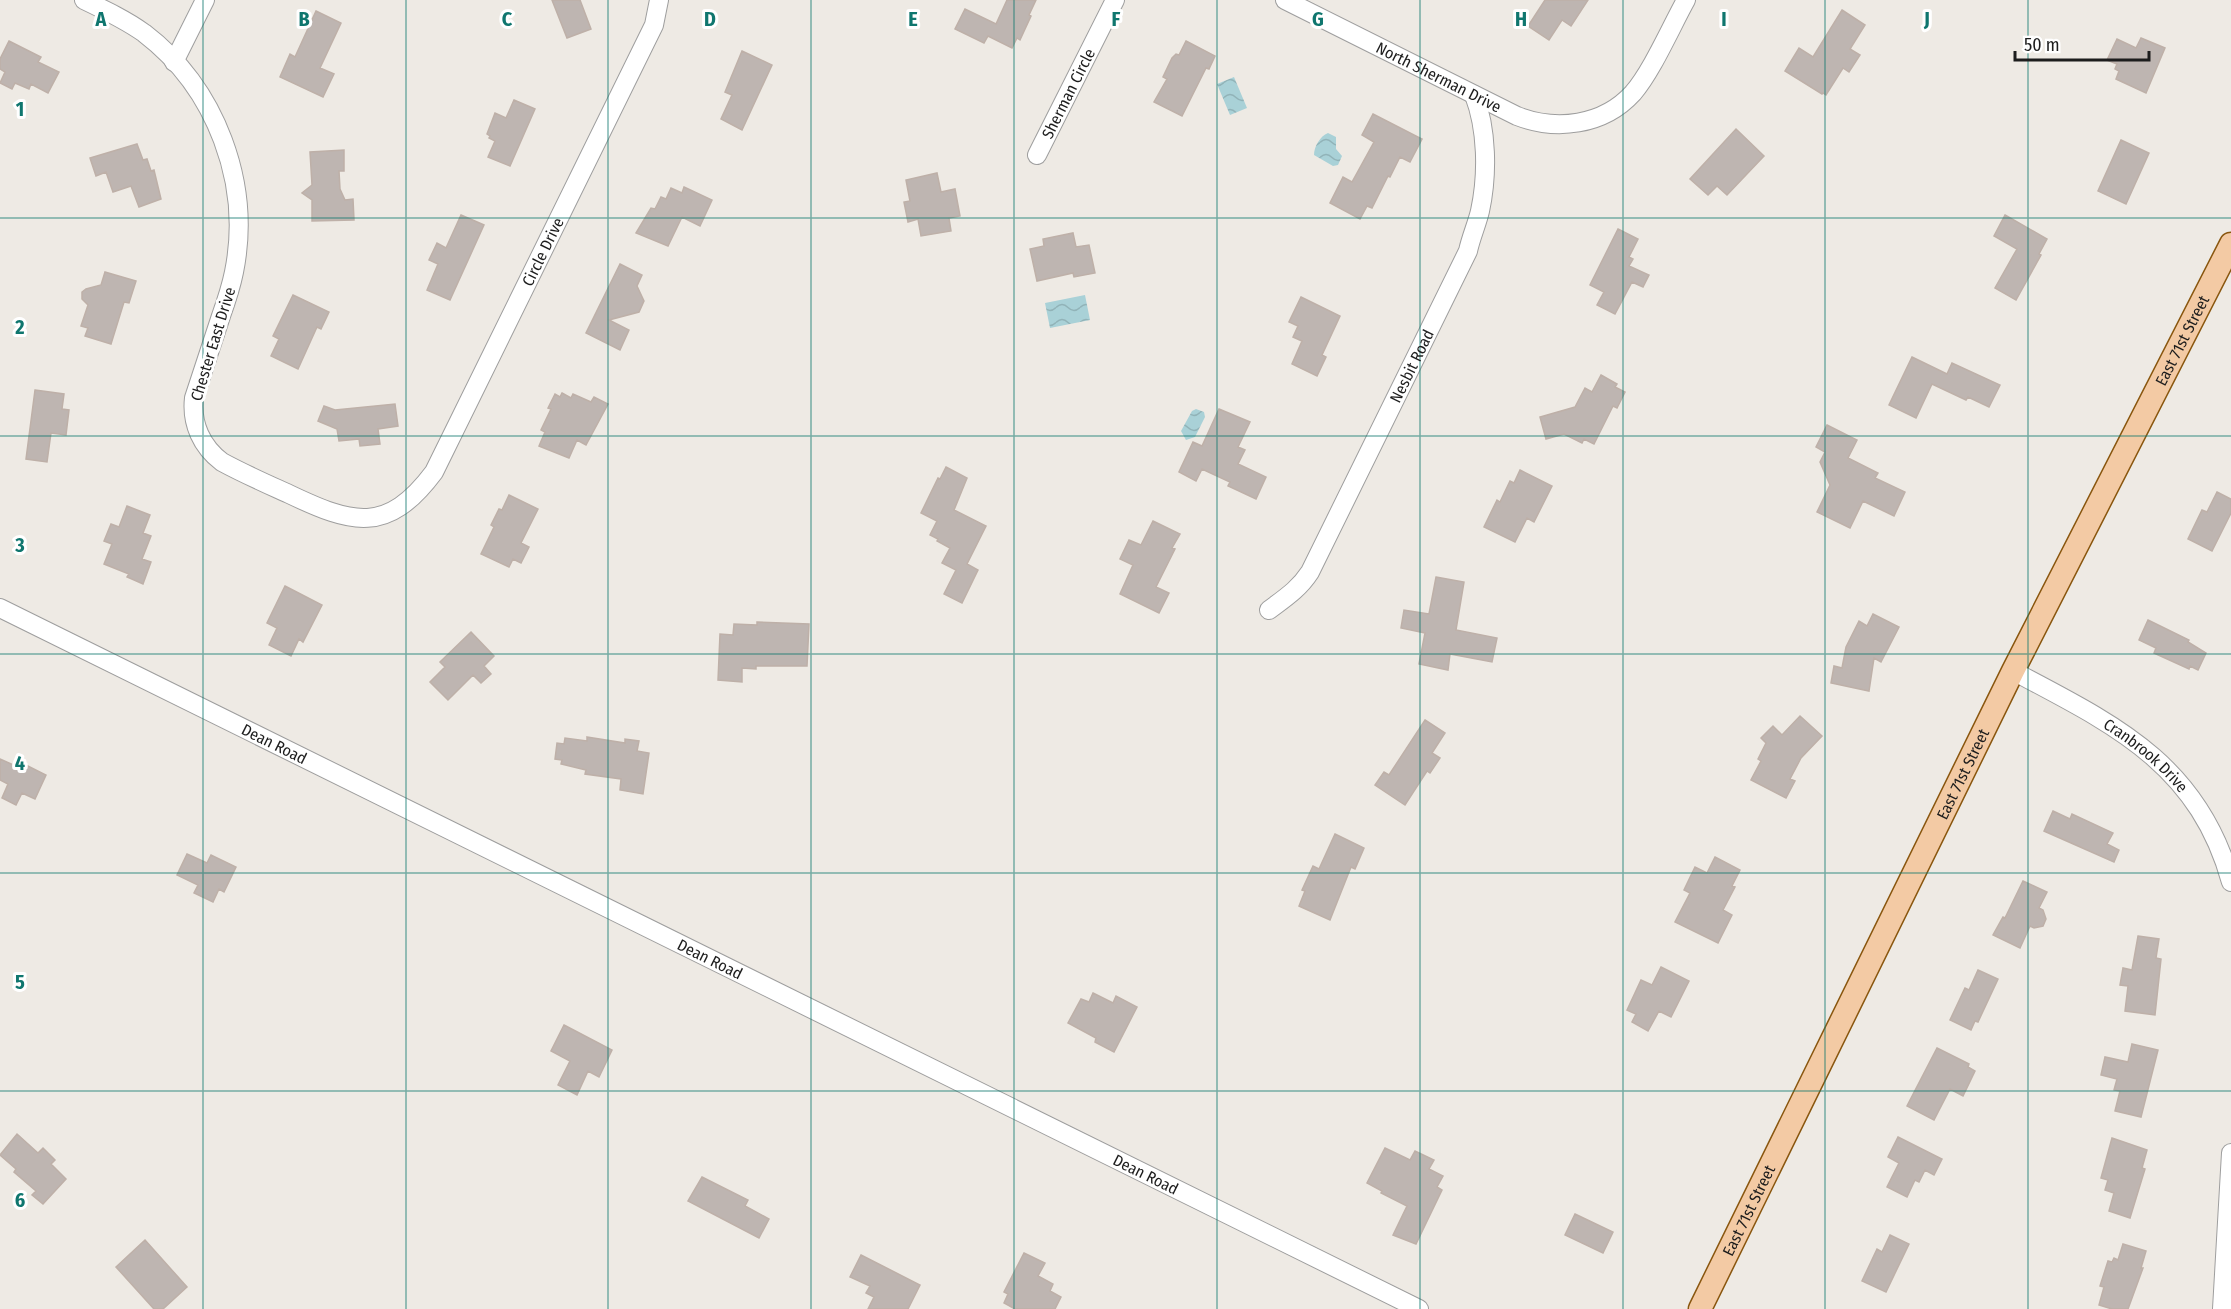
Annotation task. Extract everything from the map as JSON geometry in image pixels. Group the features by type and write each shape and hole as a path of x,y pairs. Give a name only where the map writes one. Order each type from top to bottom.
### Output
{"main road":[{"name":"East 71st Street","path":"1700,1309 2013,671 2231,244"}],"street":[{"name":"Chester East Drive","path":"84,0 136,28 155,42 174,62 204,101 225,145 238,200 238,241 234,274 194,398 194,415 201,439 210,452 222,462 336,515 352,518 377,516 413,498"},
{"path":"174,62 205,0"},
{"name":"Circle Drive","path":"413,498 434,472 654,25 659,0"},
{"name":"Sherman Circle","path":"1037,155 1115,0"},
{"name":"North Sherman Drive","path":"1285,0 1517,116 1542,124 1567,125 1599,116 1614,108 1634,92 1644,78 1686,0"},
{"name":"Nesbit Road","path":"1269,610 1286,599 1304,582 1310,572 1468,251 1480,211 1484,169 1481,119 1474,94"},
{"name":"Dean Road","path":"0,608 1419,1309"},
{"name":"Cranbrook Drive","path":"2013,671 2108,722 2134,740 2159,762 2182,787 2201,813 2217,842 2231,882"},
{"path":"2222,1309 2229,1224 2231,1153"}],"water":[{"path":"1234,77 1247,108 1230,115 1217,84"},
{"path":"1328,133 1336,137 1336,149 1342,156 1338,165 1333,166 1314,155 1318,142"},
{"path":"1085,295 1090,320 1050,328 1045,303"},
{"path":"1196,409 1204,412 1205,417 1195,437 1186,440 1181,431 1192,411"}],"building":[{"path":"552,0 580,0 591,29 567,38"},
{"path":"1007,0 1036,0 1020,40 1017,38 1012,48 988,36 984,43 955,29 965,9 996,24"},
{"path":"1545,0 1588,0 1571,26 1562,20 1549,40 1528,26"},
{"path":"1842,10 1865,25 1850,49 1860,55 1849,72 1843,68 1826,95 1785,71 1799,48 1813,57"},
{"path":"316,11 341,23 320,68 334,74 323,97 280,77 290,54 295,57"},
{"path":"2141,38 2165,48 2146,93 2116,79 2119,71 2115,69 2117,64 2107,60 2117,39 2136,48"},
{"path":"9,41 41,57 38,62 59,72 48,93 31,84 29,89 15,83 12,89 0,83 5,72 0,69 0,59"},
{"path":"1186,41 1215,56 1209,69 1206,68 1182,116 1154,102 1167,79 1163,77 1172,58 1176,54 1179,55"},
{"path":"742,51 772,65 742,130 721,119 732,95 725,92"},
{"path":"514,100 535,109 510,166 488,157 495,141 487,134 495,113 506,118"},
{"path":"1373,114 1422,139 1410,162 1400,157 1372,208 1367,206 1360,219 1330,203 1343,177 1352,182 1374,142 1362,135"},
{"path":"1736,129 1764,156 1727,195 1717,186 1708,195 1690,179"},
{"path":"2121,140 2149,153 2126,204 2098,191"},
{"path":"137,144 143,160 147,159 151,171 154,170 161,199 139,207 131,186 113,192 106,172 96,176 90,158"},
{"path":"344,150 344,171 339,171 340,189 345,200 353,199 354,220 312,221 312,200 302,193 312,185 310,152"},
{"path":"937,173 941,192 955,189 960,216 949,218 951,231 921,236 918,219 908,222 904,202 910,201 906,180"},
{"path":"684,187 712,200 700,226 682,217 668,246 636,233 651,208 655,209 661,197 666,199 671,188 682,193"},
{"path":"461,215 484,225 450,300 427,290 438,264 429,260 437,243 446,248"},
{"path":"2005,215 2047,239 2039,254 2041,255 2016,300 1995,288 2017,249 1994,236"},
{"path":"1618,229 1638,239 1629,257 1633,259 1629,266 1649,275 1643,287 1632,282 1615,314 1597,305 1604,292 1590,285"},
{"path":"1073,233 1076,247 1089,245 1095,273 1074,277 1073,273 1037,281 1030,249 1044,246 1043,239"},
{"path":"620,264 642,275 637,286 644,301 639,312 609,320 629,330 620,350 586,333"},
{"path":"105,272 136,281 129,303 124,302 111,344 85,336 88,328 81,326 88,305 82,299 82,292 101,285"},
{"path":"293,295 329,312 321,329 317,327 298,369 271,356 279,339 273,336"},
{"path":"1301,297 1340,316 1322,355 1326,357 1317,376 1292,364 1302,341 1293,337 1298,326 1289,322"},
{"path":"1912,357 1947,374 1952,363 2000,385 1989,407 1968,397 1966,400 1932,384 1916,418 1889,405"},
{"path":"1601,375 1617,384 1615,387 1625,392 1617,408 1613,406 1594,444 1584,439 1582,443 1564,434 1546,439 1540,417 1575,407 1585,388 1592,392"},
{"path":"35,390 64,394 62,409 69,410 66,435 51,433 47,462 26,459"},
{"path":"562,393 571,398 573,394 591,402 594,397 608,404 586,445 577,440 569,458 539,446 545,432 541,430 551,409 548,408 555,394 560,397"},
{"path":"395,404 398,426 378,429 380,444 360,446 359,439 339,441 337,429 318,421 324,406 335,410"},
{"path":"1219,409 1250,422 1238,447 1245,450 1238,464 1266,477 1256,499 1228,486 1230,482 1202,469 1196,481 1179,472 1193,442 1202,446"},
{"path":"1827,425 1857,440 1848,458 1878,473 1875,478 1905,492 1894,516 1863,501 1850,528 1817,512 1830,485 1820,462 1825,452 1816,447"},
{"path":"946,467 967,478 954,510 986,526 967,564 978,570 962,603 944,594 956,570 942,563 950,548 930,535 937,521 921,513"},
{"path":"1520,470 1552,486 1534,522 1527,518 1515,542 1484,527 1497,500 1500,502 1510,481 1514,483"},
{"path":"2217,492 2231,499 2231,513 2212,551 2188,539 2202,510 2207,512"},
{"path":"509,495 538,509 521,543 529,547 521,563 513,559 509,567 481,554 494,527 491,525"},
{"path":"127,506 150,515 143,533 151,536 142,559 151,562 143,584 127,577 129,574 104,564 112,544 104,541 111,524 119,527"},
{"path":"1153,521 1180,534 1156,587 1169,593 1159,613 1120,594 1133,565 1120,559 1129,540 1141,545"},
{"path":"1436,577 1464,582 1456,630 1497,638 1492,662 1450,654 1448,670 1419,664 1425,633 1401,628 1404,610 1429,614"},
{"path":"285,586 322,605 303,642 299,639 291,656 269,645 277,628 267,623"},
{"path":"1873,614 1899,627 1881,662 1874,658 1869,691 1831,683 1834,666 1842,668 1846,647 1859,621 1867,626"},
{"path":"2148,620 2189,640 2188,642 2206,653 2198,670 2190,666 2189,669 2154,653 2156,648 2139,640"},
{"path":"757,622 809,624 807,666 742,668 742,682 718,680 720,634 733,635 734,624 757,625"},
{"path":"471,632 494,656 484,666 491,674 481,683 473,675 448,700 430,682 445,667 440,662"},
{"path":"1800,716 1822,736 1801,758 1790,779 1795,781 1786,798 1751,780 1761,761 1758,759 1766,743 1761,738 1773,726 1782,735"},
{"path":"1425,720 1445,733 1432,753 1440,758 1430,773 1427,771 1405,805 1375,785 1384,772 1389,775"},
{"path":"587,737 625,743 625,739 639,741 637,751 649,753 643,794 620,790 621,779 585,774 586,770 561,764 562,760 555,759 557,743 564,744 565,738 587,741"},
{"path":"0,759 18,767 20,762 46,775 35,799 22,793 16,805 2,798 8,784 0,780"},
{"path":"2053,811 2070,819 2072,814 2113,833 2107,844 2119,850 2114,862 2044,831"},
{"path":"1335,834 1364,848 1355,869 1351,867 1330,920 1299,906 1305,891 1302,890 1313,866 1319,869"},
{"path":"187,854 207,863 211,855 236,867 224,892 219,889 213,902 194,893 198,885 177,875"},
{"path":"1715,857 1740,870 1732,886 1735,887 1723,910 1732,915 1718,943 1675,922 1690,893 1684,890 1695,867 1707,873"},
{"path":"2023,881 2047,892 2039,908 2043,910 2046,919 2043,926 2034,928 2030,926 2020,948 1993,935 2003,917 2005,918"},
{"path":"2138,936 2159,939 2156,958 2161,959 2155,1015 2125,1011 2128,986 2120,985 2123,968 2132,970"},
{"path":"1661,967 1689,981 1671,1017 1659,1011 1648,1031 1632,1022 1636,1014 1627,1010 1641,980 1652,985"},
{"path":"1978,970 1998,979 1978,1022 1975,1021 1971,1030 1950,1020 1965,988 1969,990"},
{"path":"1093,993 1113,1003 1116,996 1137,1007 1114,1052 1095,1042 1096,1038 1068,1023 1081,999 1089,1002"},
{"path":"564,1025 612,1050 599,1077 588,1071 577,1095 558,1085 570,1061 551,1051"},
{"path":"2132,1044 2158,1050 2141,1117 2115,1111 2120,1091 2114,1090 2117,1079 2101,1075 2105,1057 2128,1062"},
{"path":"1937,1048 1969,1064 1968,1067 1975,1071 1963,1096 1950,1089 1934,1120 1907,1106"},
{"path":"17,1134 38,1153 43,1148 55,1160 51,1164 66,1179 43,1204 32,1195 36,1191 14,1172 16,1169 0,1155"},
{"path":"1898,1137 1942,1159 1934,1175 1925,1170 1919,1182 1915,1180 1907,1197 1887,1187 1899,1163 1888,1157"},
{"path":"2112,1138 2147,1150 2142,1168 2145,1169 2130,1218 2109,1211 2114,1193 2105,1190 2108,1180 2101,1178"},
{"path":"1385,1148 1410,1160 1415,1151 1434,1160 1429,1169 1443,1176 1437,1187 1442,1190 1416,1244 1393,1235 1407,1206 1367,1183"},
{"path":"702,1177 748,1200 745,1206 769,1219 759,1238 688,1201"},
{"path":"1575,1214 1613,1232 1603,1253 1565,1235"},
{"path":"1890,1235 1909,1244 1886,1292 1862,1281 1877,1249 1882,1252"},
{"path":"145,1240 187,1287 163,1309 154,1309 116,1267"},
{"path":"2123,1244 2146,1251 2141,1268 2143,1268 2128,1309 2112,1309 2099,1305 2104,1287 2100,1286 2108,1261 2112,1262 2114,1258 2118,1260"},
{"path":"1024,1253 1045,1263 1038,1276 1053,1284 1050,1291 1061,1297 1055,1309 1015,1309 1004,1303 1008,1294 1004,1292"},
{"path":"861,1255 920,1285 908,1309 868,1309 874,1297 866,1293 870,1286 850,1277"}]}
